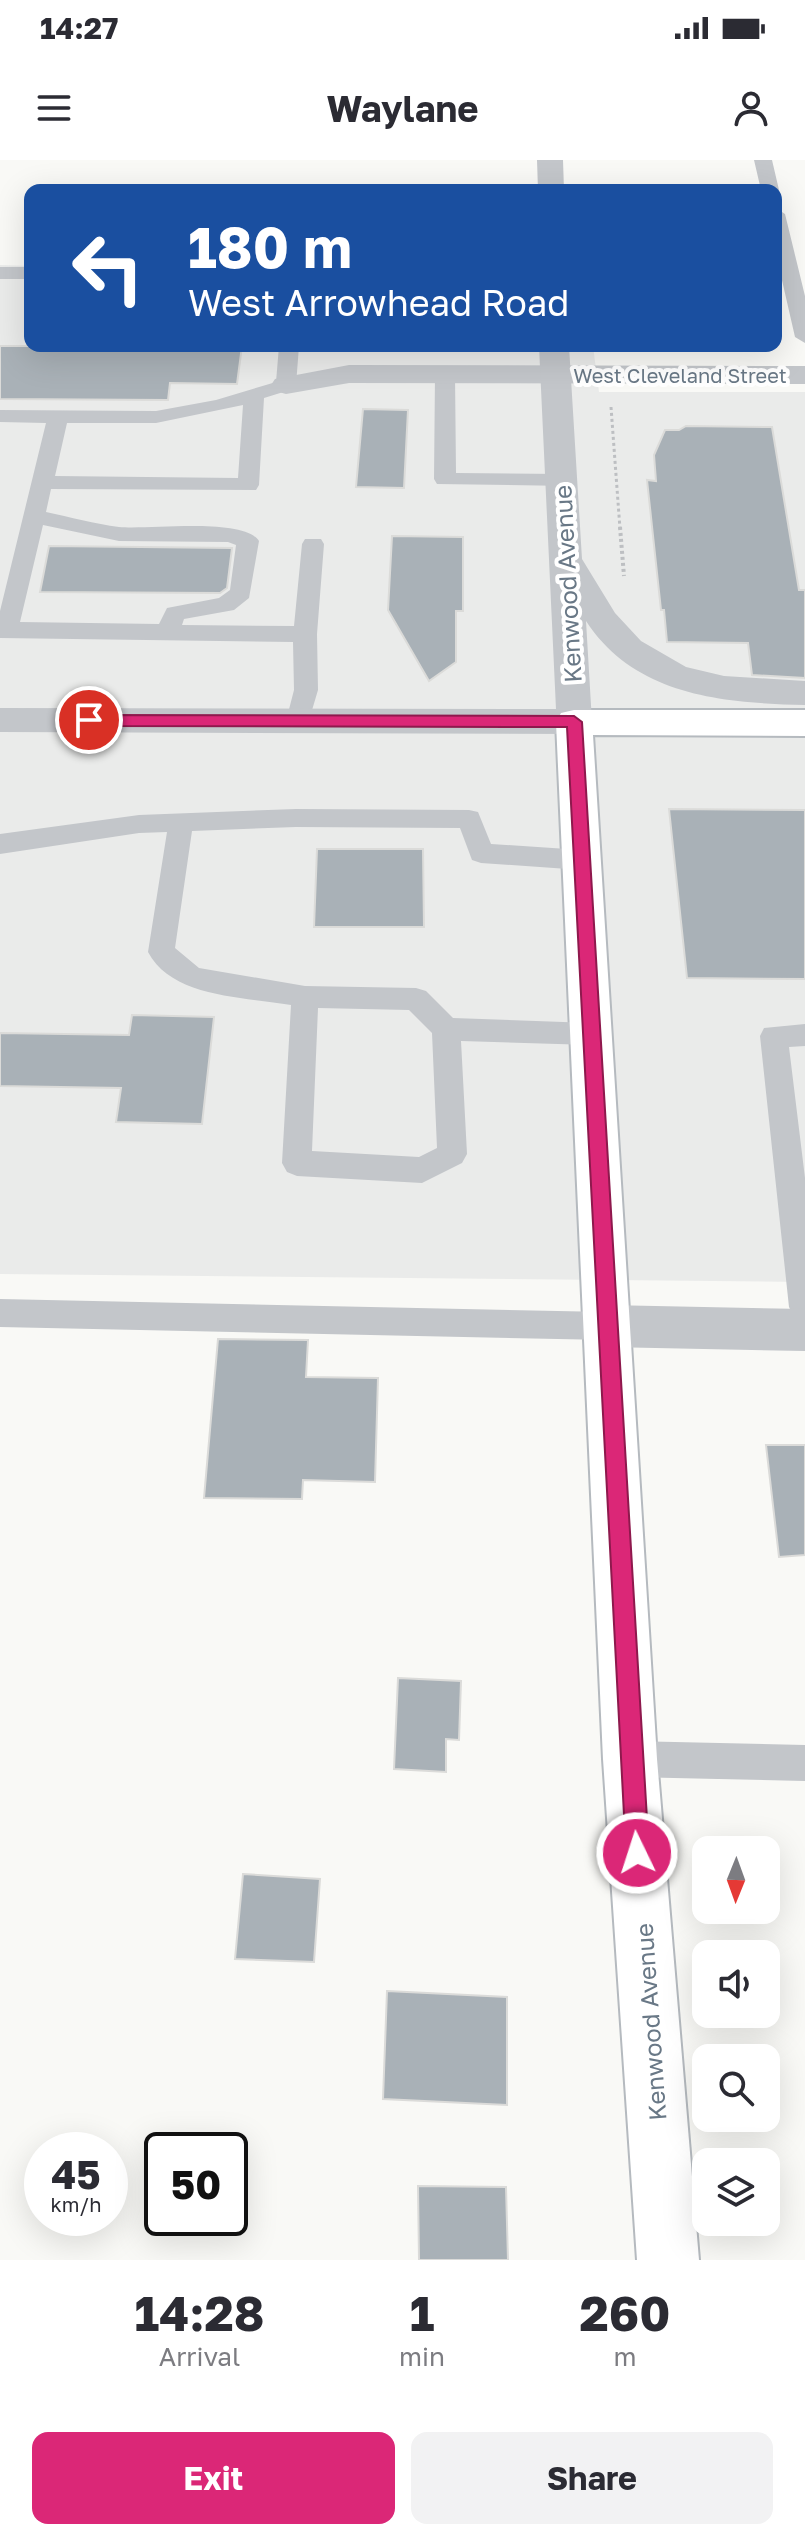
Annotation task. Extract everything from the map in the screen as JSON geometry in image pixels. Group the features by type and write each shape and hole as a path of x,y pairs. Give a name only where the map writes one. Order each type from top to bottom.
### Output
{"main road":[{"path":"574,722 805,723"},
{"name":"Kenwood Avenue","path":"574,722 630,1759 668,2260"}],"street":[{"path":"550,160 551,184"},
{"name":"West Cleveland Street","path":"286,385 349,374 445,375 555,360 608,375 805,375"},
{"name":"Kenwood Avenue","path":"555,360 574,722"},
{"path":"565,558 608,628 620,641 660,670 708,688 805,693"},
{"path":"0,720 574,722"},
{"path":"607,1326 805,1330"}],"lane":[{"path":"763,160 769,184"},
{"path":"782,239 805,337"},
{"path":"0,273 24,273"},
{"path":"0,416 156,417 219,406 286,385 289,352"},
{"path":"445,375 445,479 561,481"},
{"path":"42,482 248,485 254,395"},
{"path":"58,416 3,630 305,634"},
{"path":"34,516 119,534 230,535 248,541 241,593 226,605 175,613 167,632"},
{"path":"298,721 306,690 305,634 313,544"},
{"path":"0,844 139,824 296,818 469,819 481,853 582,860"},
{"path":"181,823 161,952 192,977 305,997 416,999 446,1029 452,1154 422,1170 297,1163 305,997"},
{"path":"446,1029 591,1034"},
{"path":"805,1035 774,1036 805,1307"},
{"path":"0,1313 607,1326"},
{"path":"630,1759 805,1763"}],"path":[{"path":"608,375 624,578"}],"shaded area":[{"path":"0,265 24,266 24,352 594,352 599,392 805,392 805,1282 0,1274"}],"building":[{"path":"0,346 24,346 24,352 241,352 237,384 170,383 168,400 0,399"},
{"path":"363,409 408,410 404,488 356,487"},
{"path":"686,426 772,427 799,590 805,590 805,678 752,675 748,643 667,642 647,480 656,481 654,455 665,430 679,430"},
{"path":"392,536 463,537 463,611 456,611 456,662 429,681 388,610"},
{"path":"49,546 232,548 227,588 220,593 40,592"},
{"path":"669,809 805,810 805,979 687,978"},
{"path":"317,849 423,849 424,927 314,927"},
{"path":"132,1015 214,1017 202,1124 116,1122 121,1088 0,1086 0,1033 129,1035"},
{"path":"218,1339 308,1340 306,1377 378,1378 375,1482 303,1480 302,1499 204,1498"},
{"path":"766,1445 805,1445 805,1555 779,1557"},
{"path":"398,1678 461,1681 459,1740 446,1739 446,1772 394,1769"},
{"path":"243,1874 320,1879 314,1962 235,1959"},
{"path":"387,1991 507,1997 507,2105 383,2099"},
{"path":"418,2186 506,2187 508,2260 419,2260"}],"route":[{"path":"89,720 574,722 637,1853"}]}
